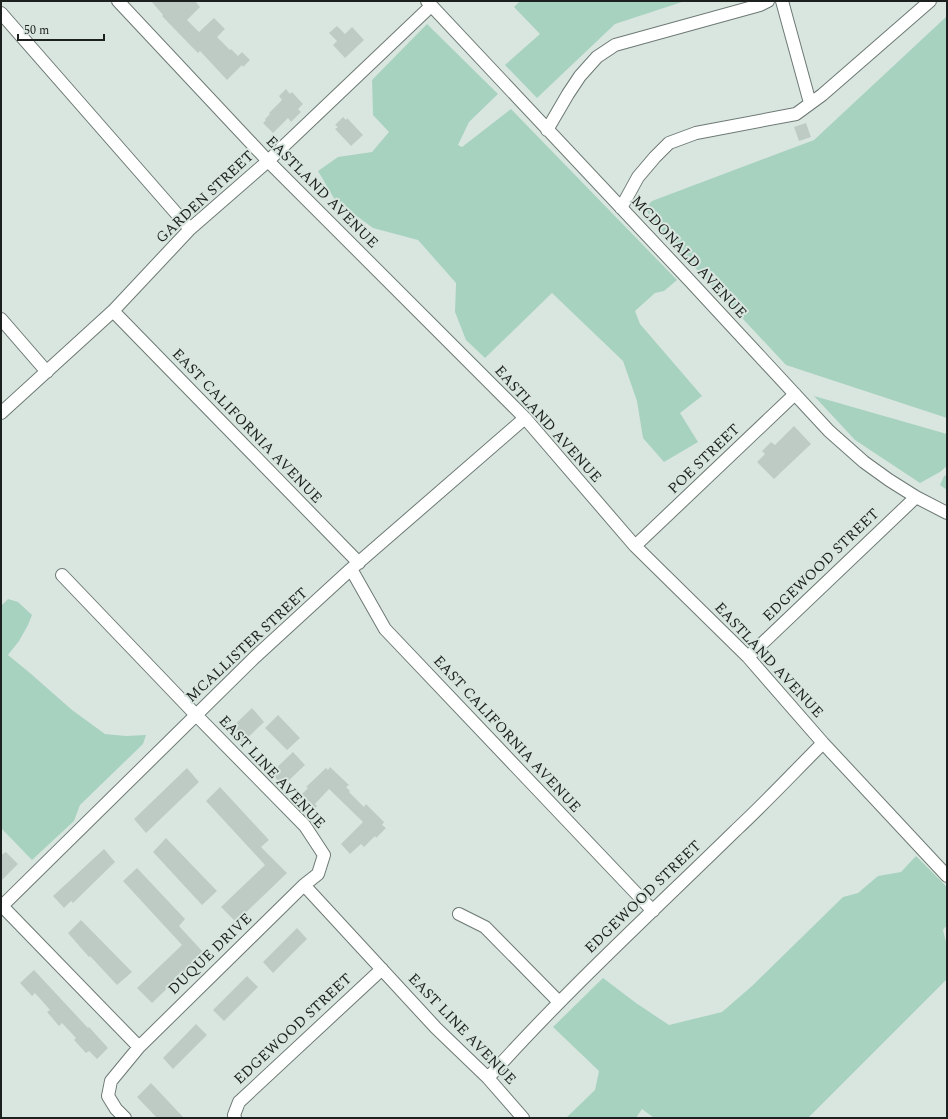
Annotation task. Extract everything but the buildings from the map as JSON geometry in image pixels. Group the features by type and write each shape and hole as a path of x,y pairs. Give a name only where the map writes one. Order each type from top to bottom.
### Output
{"street":[{"name":"EASTLAND AVENUE","path":"118,1 268,161 525,418 636,546 748,657 823,743 947,876"},
{"path":"548,130 580,76 597,57 615,46 760,5 768,1"},
{"path":"782,1 810,103"},
{"path":"621,208 638,177 669,143 696,132 796,114 822,95 930,1"},
{"name":"GARDEN STREET","path":"1,413 113,312 190,229 268,161 429,3"},
{"name":"MCDONALD AVENUE","path":"429,3 829,431 864,462 889,480 916,497 947,513"},
{"path":"1,14 190,229"},
{"name":"EAST CALIFORNIA AVENUE","path":"113,312 355,566 385,629 653,911"},
{"path":"1,320 47,372"},
{"name":"POE STREET","path":"636,546 795,394"},
{"name":"MCALLISTER STREET","path":"1,906 255,657 355,566 525,418"},
{"name":"EDGEWOOD STREET","path":"748,657 916,497"},
{"name":"EAST LINE AVENUE","path":"62,575 305,826 324,855 318,874 304,885 436,1028 488,1078 523,1118"},
{"name":"EDGEWOOD STREET","path":"488,1078 559,1002 823,743"},
{"name":"DUQUE DRIVE","path":"125,1118 116,1109 108,1096 111,1080 139,1047 304,885"},
{"path":"1,906 139,1047"},
{"path":"459,914 485,927 559,1002"},
{"name":"EDGEWOOD STREET","path":"235,1118 234,1115 238,1102 382,969"}],"green space":[{"path":"520,1 685,1 615,24 537,98 505,65 540,34 514,7"},
{"path":"947,16 947,418 786,365 657,227 645,208 652,201 814,140"},
{"path":"427,24 498,94 469,122 458,145 462,147 511,109 677,280 664,291 655,293 635,311 640,324 702,396 680,413 698,442 664,462 643,438 637,401 623,361 552,293 485,358 466,340 455,312 456,283 418,240 373,228 335,200 318,171 338,157 372,152 389,132 373,115 372,80"},
{"path":"814,396 947,434 947,466 940,472 920,483 855,440"},
{"path":"947,475 947,490 940,485 944,476"},
{"path":"8,599 18,602 32,615 19,641 8,655 72,710 105,734 126,736 146,735 143,744 80,805 74,821 32,860 1,828 1,606"},
{"path":"916,856 947,887 947,925 943,930 947,946 947,979 808,1118 654,1118 642,1109 636,1118 566,1118 595,1090 599,1071 553,1027 603,978 636,1003 669,1025 722,1012 752,986 843,897 858,893 878,876 901,872"}]}
